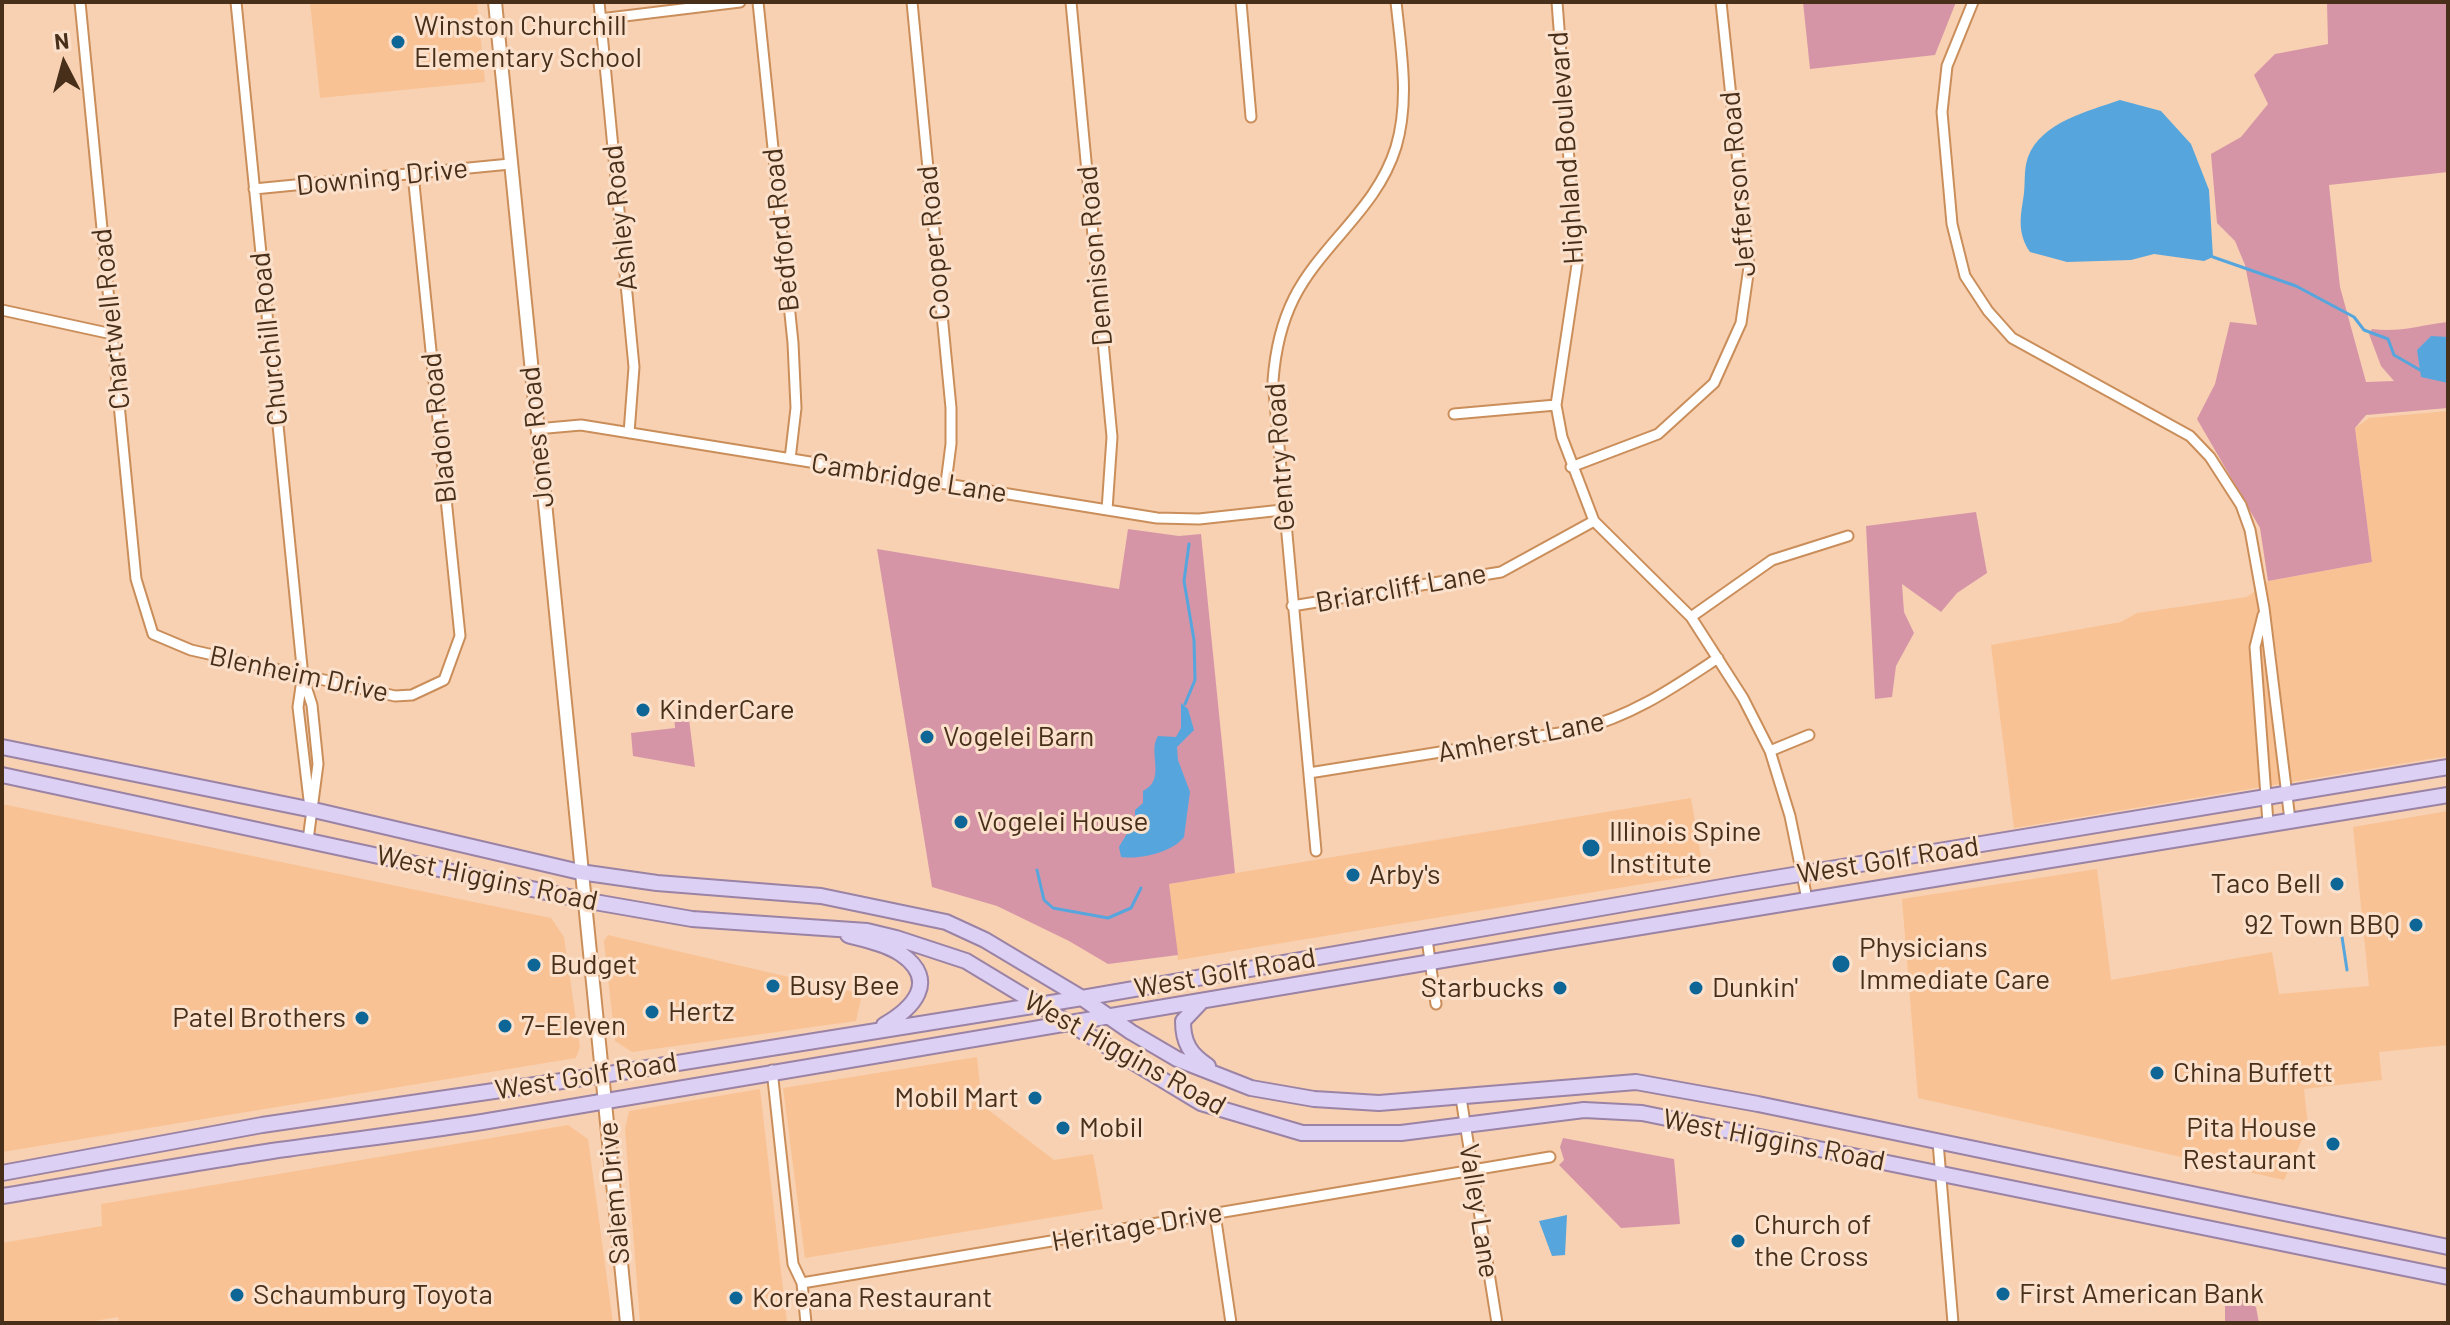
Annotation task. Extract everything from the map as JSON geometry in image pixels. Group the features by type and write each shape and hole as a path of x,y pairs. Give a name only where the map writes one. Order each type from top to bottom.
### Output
{"main road":[{"name":"West Higgins Road","path":"2,747 311,809 580,872 657,883 821,896 946,922 985,940 1177,1059 1251,1088 1314,1099 1379,1103 1636,1082 2448,1247"},
{"name":"West Golf Road","path":"2,1173 262,1125 603,1075 1082,998 2448,767"},
{"name":"West Higgins Road","path":"2,775 583,900 692,919 867,931 940,951 966,961 1201,1103 1302,1133 1357,1135 1584,1110 1614,1110 2448,1277"},
{"name":"West Golf Road","path":"2,1196 606,1100 772,1070 1068,1024 2448,795"},
{"path":"829,929 900,953 917,971 920,985 913,1004 874,1030"},
{"path":"1202,1001 1183,1021 1185,1043 1196,1058 1224,1078"}],"street":[{"name":"Chartwell Road","path":"80,2 136,579 153,634"},
{"name":"Churchill Road","path":"236,2 303,677 312,705 318,764 308,840"},
{"name":"Jones Road","path":"495,2 580,872"},
{"name":"Ashley Road","path":"599,2 634,367 629,433"},
{"path":"600,19 740,2"},
{"name":"Bedford Road","path":"758,2 793,343 796,408 790,459"},
{"name":"Cooper Road","path":"912,2 951,408 946,483"},
{"name":"Dennison Road","path":"1071,2 1112,437 1107,510"},
{"path":"1241,2 1251,117"},
{"name":"Gentry Road","path":"1316,851 1282,510 1273,381 1279,340 1302,286 1365,209 1395,149 1404,96 1396,2"},
{"name":"Highland Boulevard","path":"1557,2 1577,265 1556,405 1571,467 1594,521 1691,617 1718,658 1770,751 1790,816 1807,899"},
{"name":"Jefferson Road","path":"1571,467 1658,434 1714,383 1741,323 1749,267 1721,2"},
{"path":"1973,2 1947,66 1942,112 1952,224 1965,276 2012,338 2190,436 2210,457 2241,505 2250,530 2264,608 2290,820"},
{"name":"Downing Drive","path":"254,189 510,164"},
{"name":"Bladon Road","path":"413,174 460,636 444,680"},
{"path":"2,310 112,334"},
{"path":"1454,414 1556,405"},
{"name":"Cambridge Lane","path":"536,429 581,425 1107,510 1184,519 1282,510"},
{"name":"Briarcliff Lane","path":"1292,606 1501,572 1594,521"},
{"path":"1691,617 1772,560 1848,536"},
{"path":"2264,608 2255,647 2268,823"},
{"name":"Blenheim Drive","path":"153,634 191,650 395,696 412,695 444,680"},
{"name":"Amherst Lane","path":"1309,773 1607,722 1636,711 1718,658"},
{"name":"Churchill Road","path":"303,677 298,707 311,809"},
{"path":"1770,751 1809,735"},
{"name":"Salem Drive","path":"580,872 627,1323"},
{"path":"1427,939 1436,1004"},
{"path":"772,1070 793,1264 802,1283 806,1323"},
{"name":"Valley Lane","path":"1461,1098 1497,1323"},
{"path":"1938,1142 1938,1173 1953,1323"},
{"name":"Heritage Drive","path":"802,1283 1550,1157"},
{"path":"1215,1214 1231,1323"}],"shaded area":[{"name":"Winston Churchill Elementary School","path":"310,2 477,2 485,82 320,98"},
{"path":"1803,2 1956,2 1935,55 1810,69"},
{"path":"2327,2 2448,2 2448,172 2329,185 2340,287 2366,382 2394,381 2381,366 2369,334 2372,329 2400,329 2448,322 2448,408 2366,415 2355,428 2372,562 2268,581 2260,528 2197,419 2215,384 2230,322 2257,325 2245,265 2235,241 2217,223 2211,154 2241,137 2268,104 2254,75 2275,54 2328,44"},
{"path":"2448,411 2448,756 2014,828 1991,645 2121,622 2137,613 2247,597 2268,581 2372,562 2355,428 2369,418"},
{"path":"1976,512 1987,573 1957,593 1941,612 1902,584 1904,612 1914,633 1896,666 1892,697 1875,699 1866,526"},
{"path":"1128,529 1179,536 1201,534 1235,873 1169,884 1178,955 1108,964 997,906 932,887 877,549 1119,589"},
{"path":"688,711 695,767 633,756 631,733 675,728 674,713"},
{"path":"1691,798 1704,874 1178,960 1169,884"},
{"path":"2,804 551,918 564,937 580,1047 576,1058 2,1152"},
{"path":"2448,811 2448,1045 2379,1052 2382,1080 2304,1089 2308,1126 2284,1180 1918,1098 1902,899 2097,869 2111,980 2272,952 2279,994 2369,986 2353,827"},
{"path":"608,935 862,994 856,1021 632,1052 615,1041 604,941"},
{"path":"977,1057 982,1105 1054,1160 1093,1154 1103,1209 805,1258 783,1088"},
{"path":"760,1089 787,1323 640,1323 625,1129 629,1111"},
{"path":"568,1125 588,1139 613,1323 120,1323 118,1317 83,1323 2,1323 2,1243 102,1226 101,1204"},
{"path":"1563,1138 1674,1159 1680,1224 1621,1228 1559,1165 1564,1160 1560,1147"},
{"path":"2231,1293 2256,1307 2259,1323 2225,1323 2225,1304"}],"water":[{"path":"2120,100 2161,111 2191,144 2209,190 2213,257 2204,261 2154,254 2131,260 2067,262 2030,252 2023,239 2021,220 2026,162 2034,145 2055,126"},
{"path":"2431,336 2448,337 2448,383 2421,377 2417,350"},
{"path":"1181,703 1188,709 1194,730 1177,747 1178,760 1190,792 1184,837 1172,847 1155,854 1121,857 1119,847 1135,820 1135,810 1143,803 1143,791 1154,780 1155,743 1158,736 1176,737 1181,728"},
{"path":"1567,1215 1565,1255 1552,1256 1539,1221"}],"waterway":[{"path":"2213,257 2296,286 2354,317 2364,330 2388,339 2394,355 2420,370"},
{"path":"1185,704 1195,680 1194,640 1184,581 1189,544"},
{"path":"1037,870 1044,900 1053,908 1108,918 1131,908 1141,888"},
{"path":"2342,937 2347,970"}],"place":[{"name":"Winston Churchill Elementary School","path":"398,42"},
{"name":"KinderCare","path":"643,710"},
{"name":"Vogelei Barn","path":"927,737"},
{"name":"Vogelei House","path":"961,822"},
{"name":"Illinois Spine Institute","path":"1591,848"},
{"name":"Arby's","path":"1353,875"},
{"name":"Taco Bell","path":"2337,884"},
{"name":"92 Town BBQ","path":"2416,925"},
{"name":"Physicians Immediate Care","path":"1841,964"},
{"name":"Budget","path":"534,965"},
{"name":"Busy Bee","path":"773,986"},
{"name":"Starbucks","path":"1560,988"},
{"name":"Dunkin'","path":"1696,988"},
{"name":"Hertz","path":"652,1012"},
{"name":"Patel Brothers","path":"362,1018"},
{"name":"7-Eleven","path":"505,1026"},
{"name":"China Buffett","path":"2157,1073"},
{"name":"Mobil Mart","path":"1035,1098"},
{"name":"Mobil","path":"1063,1128"},
{"name":"Pita House Restaurant","path":"2333,1144"},
{"name":"Church of the Cross","path":"1738,1241"},
{"name":"First American Bank","path":"2003,1294"},
{"name":"Schaumburg Toyota","path":"237,1295"},
{"name":"Koreana Restaurant","path":"736,1298"}]}
